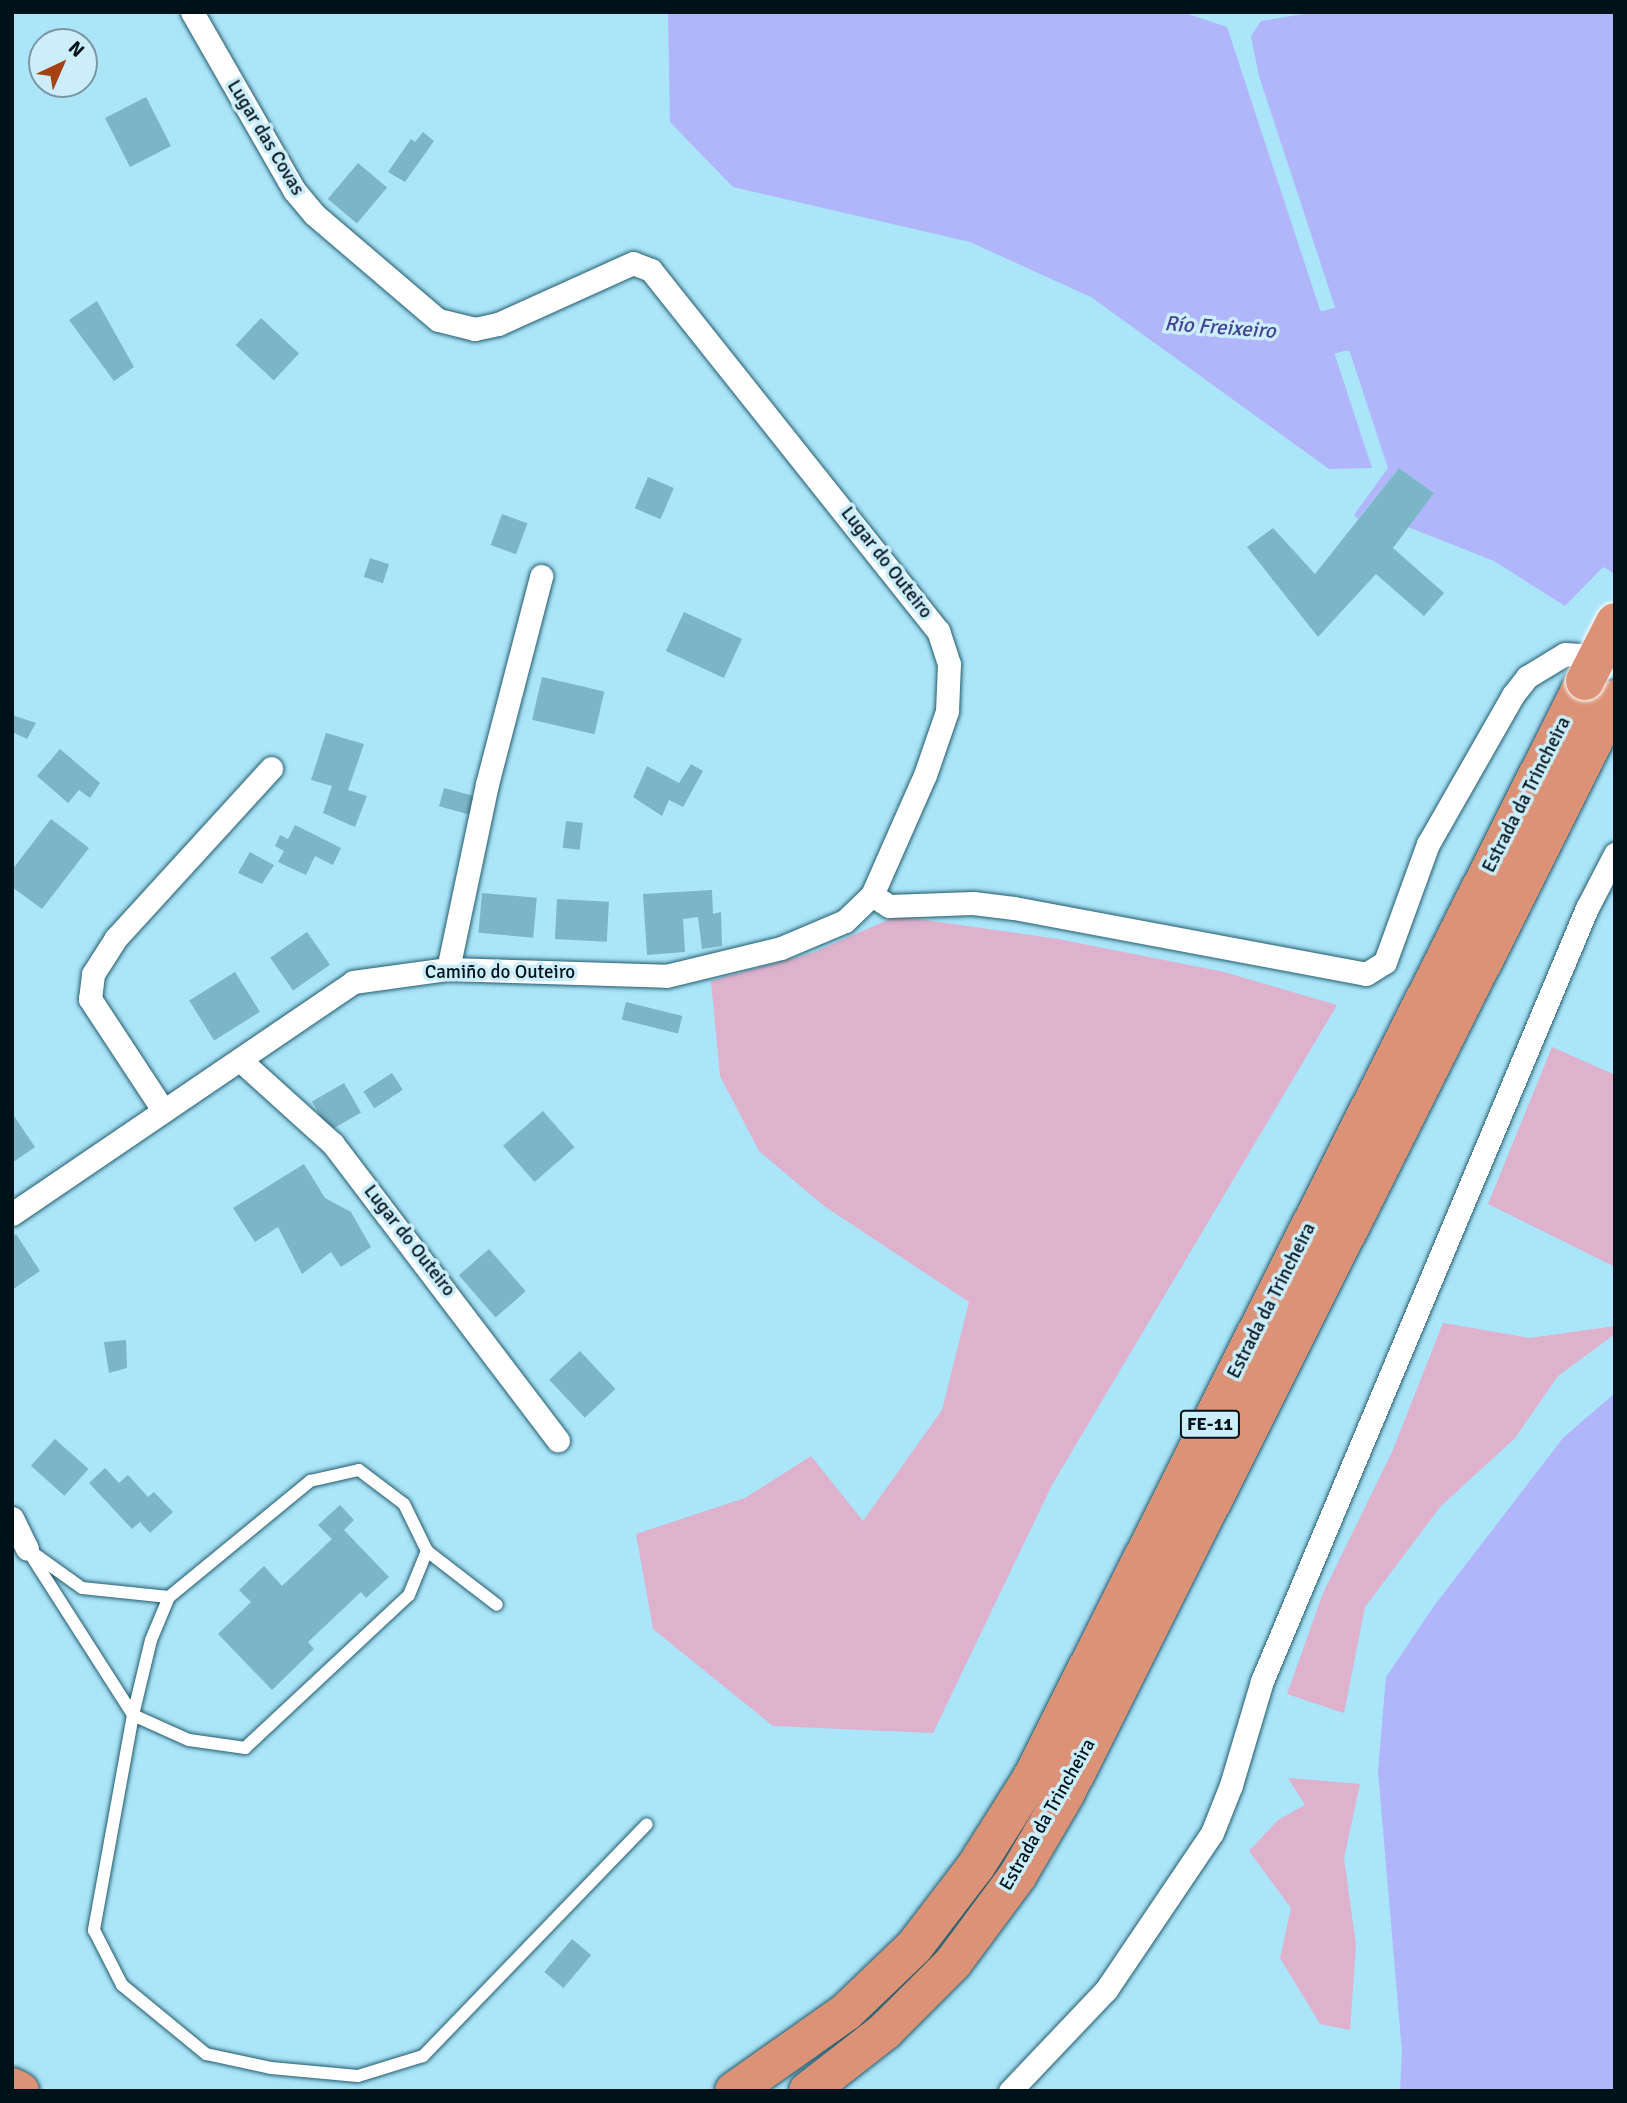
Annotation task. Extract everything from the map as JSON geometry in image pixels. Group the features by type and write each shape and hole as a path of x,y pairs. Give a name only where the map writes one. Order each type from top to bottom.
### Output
{"highway":[{"name":"Estrada da Trincheira","path":"808,2091 885,2031 953,1963 1018,1875 1066,1793 1605,680 1615,622"},
{"name":"Estrada da Trincheira","path":"734,2091 846,2012 914,1947 976,1866 1031,1779 1605,680"},
{"path":"12,2087 20,2091"}],"street":[{"name":"Lugar das Covas","path":"192,12 294,190 314,214 417,306"},
{"name":"Lugar do Outeiro","path":"417,306 454,327 475,329 498,324 633,263 642,264 920,605 938,631 949,664 947,711 925,775 872,895"},
{"path":"448,969 487,785 541,576"},
{"path":"872,895 889,906 973,902 1238,947 1345,973 1378,970 1385,962 1428,844 1513,695 1527,677 1565,654 1588,652 1605,680"},
{"path":"163,1110 90,999 93,974 116,938 271,768"},
{"path":"1010,2091 1106,1990 1212,1832 1231,1785 1262,1681 1587,908 1615,854"},
{"name":"Camiño do Outeiro","path":"12,1214 353,982 448,969 666,976 780,948 845,921 872,895"},
{"name":"Lugar do Outeiro","path":"240,1060 333,1144 558,1440"},
{"path":"12,1518 27,1549"}],"lane":[{"path":"497,1605 427,1551 404,1504 359,1470 310,1481 169,1597 151,1640 133,1715 94,1930 122,1985 206,2054 232,2060 358,2076 423,2056 647,1824"},
{"path":"27,1549 82,1588 169,1597"},
{"path":"27,1549 133,1715 189,1740 245,1748 410,1595 427,1551"}],"shaded area":[{"path":"897,916 1058,939 1224,972 1337,1005 1052,1485 933,1733 773,1726 653,1629 636,1534 745,1498 811,1456 863,1521 942,1410 969,1302 824,1206 759,1151 720,1076 711,981 812,953"},
{"path":"1552,1047 1615,1075 1615,1267 1488,1204"},
{"path":"1443,1323 1530,1338 1615,1326 1615,1334 1558,1376 1515,1438 1441,1506 1365,1607 1344,1713 1287,1694 1323,1593 1392,1452"},
{"path":"1288,1778 1360,1784 1344,1858 1356,1945 1350,2030 1320,2024 1280,1958 1291,1908 1249,1851 1278,1820 1305,1805"}],"water":[{"path":"668,12 1182,12 1227,27 1372,468 1329,469 1091,297 970,242 733,187 670,122"},
{"path":"1316,12 1615,12 1615,574 1603,567 1565,606 1494,561 1408,527 1434,493 1399,468 1358,519 1354,515 1388,468 1259,76 1251,36 1261,21"},
{"path":"1615,1393 1615,2091 1400,2091 1402,2052 1378,1771 1386,1677 1434,1606 1563,1438"}],"building":[{"path":"146,97 171,146 130,167 105,118"},
{"path":"423,132 434,141 405,182 388,172 411,139 415,142"},
{"path":"358,163 387,187 357,223 328,199"},
{"path":"97,301 134,367 114,381 69,320"},
{"path":"261,318 299,353 274,381 236,345"},
{"path":"1399,468 1434,493 1393,548 1444,593 1424,616 1376,574 1318,637 1247,547 1273,528 1315,574"},
{"path":"648,477 674,488 660,519 635,508"},
{"path":"502,514 527,523 516,554 491,545"},
{"path":"370,558 389,564 383,583 364,577"},
{"path":"684,612 742,639 724,678 666,651"},
{"path":"542,677 604,691 594,734 532,720"},
{"path":"12,715 36,723 27,739 12,732"},
{"path":"326,733 364,744 348,790 367,796 355,827 323,813 332,786 311,780"},
{"path":"60,749 100,783 90,798 79,790 68,803 37,776"},
{"path":"691,764 703,771 683,807 669,800 662,816 633,797 647,766 679,783"},
{"path":"444,788 474,796 469,814 439,806"},
{"path":"51,819 89,848 42,909 12,887 12,870"},
{"path":"566,821 583,823 580,850 563,848"},
{"path":"295,825 341,848 333,865 315,856 306,875 278,862 284,851 275,846 280,835 288,839"},
{"path":"250,852 274,865 262,884 238,873"},
{"path":"712,890 713,914 721,912 722,946 702,949 698,917 683,919 685,952 647,955 643,894"},
{"path":"482,893 537,898 533,938 479,933"},
{"path":"557,899 609,902 607,942 555,939"},
{"path":"307,932 330,965 293,991 270,958"},
{"path":"235,972 260,1012 214,1040 189,1001"},
{"path":"626,1002 682,1016 678,1033 622,1019"},
{"path":"392,1073 403,1090 374,1108 363,1092"},
{"path":"344,1083 361,1112 329,1131 312,1102"},
{"path":"543,1111 574,1147 534,1182 503,1146"},
{"path":"12,1113 35,1147 12,1163"},
{"path":"304,1164 325,1198 351,1212 371,1247 341,1267 331,1252 302,1274 278,1227 255,1242 233,1208"},
{"path":"16,1234 40,1271 12,1290 12,1237"},
{"path":"489,1249 526,1291 496,1318 459,1275"},
{"path":"126,1340 127,1368 109,1373 104,1342"},
{"path":"580,1351 615,1389 585,1418 549,1380"},
{"path":"55,1439 88,1469 64,1496 31,1466"},
{"path":"105,1468 119,1483 128,1475 148,1497 154,1492 173,1512 150,1533 140,1522 132,1529 89,1483"},
{"path":"340,1505 354,1520 344,1530 389,1577 366,1598 361,1592 308,1642 314,1649 272,1690 218,1634 251,1602 239,1590 264,1566 282,1586 332,1539 318,1525"},
{"path":"572,1939 591,1955 564,1988 544,1972"}],"waterway":[{"name":"Río Freixeiro","path":"1268,330 1327,333 1343,328 1403,337"}]}
